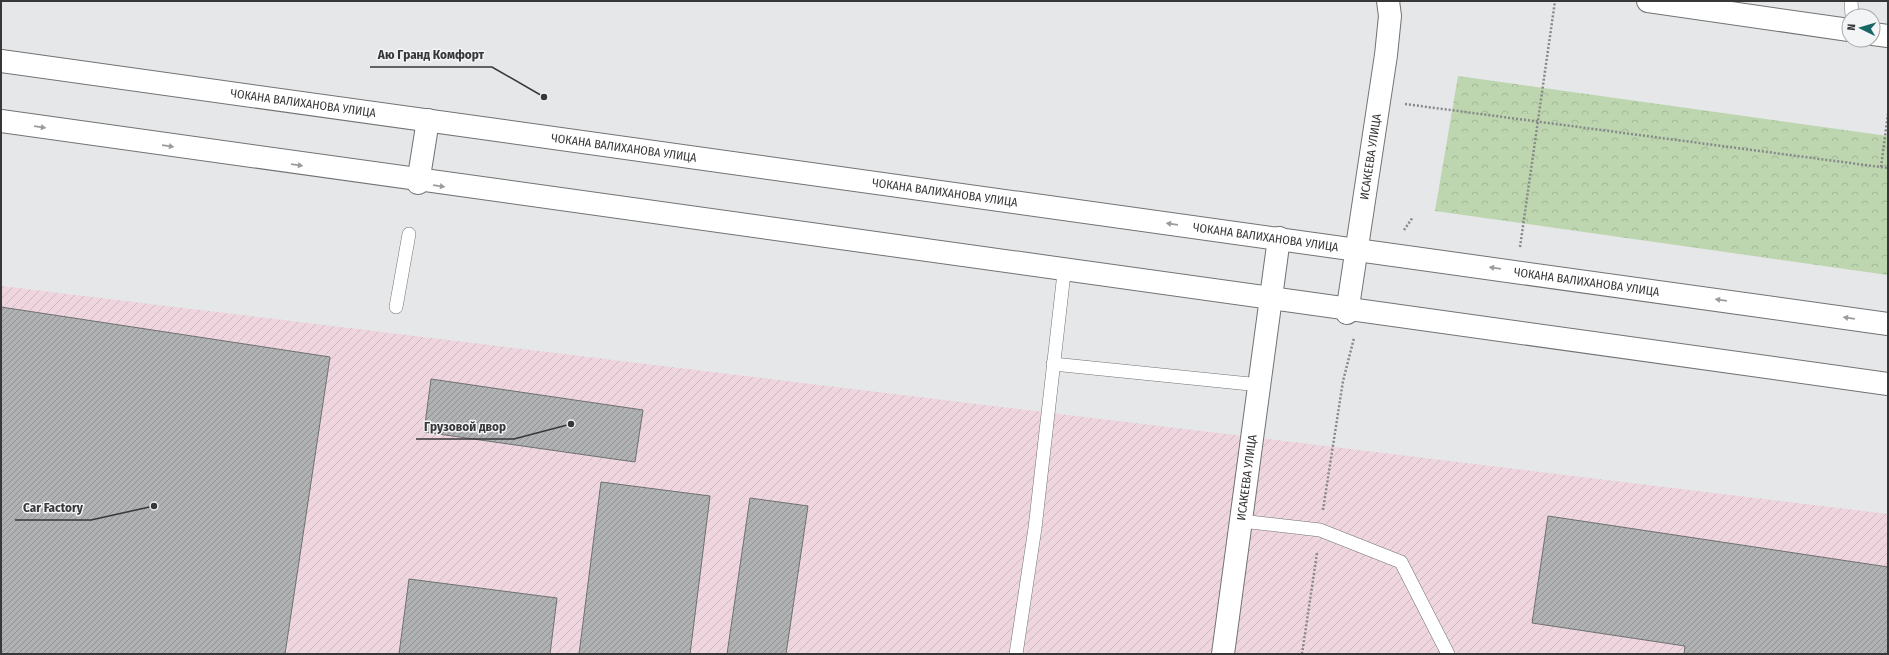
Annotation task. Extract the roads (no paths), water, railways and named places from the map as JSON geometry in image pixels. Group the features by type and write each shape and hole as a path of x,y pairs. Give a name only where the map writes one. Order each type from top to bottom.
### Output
{"main road":[{"path":"1658,2 1841,29"},
{"name":"ИСАКЕЕВА УЛИЦА","path":"1353,314 1358,249 1386,55 1389,8"},
{"name":"ЧОКАНА ВАЛИХАНОВА УЛИЦА","path":"1,61 1888,324"},
{"path":"418,183 428,120"},
{"path":"1,121 418,183 1353,314 1888,384"},
{"name":"ИСАКЕЕВА УЛИЦА","path":"1223,654 1279,238"}],"lane":[{"path":"396,307 409,234"},
{"path":"1016,654 1035,528 1064,273"},
{"path":"1053,364 1260,385"},
{"path":"1241,521 1320,530 1400,562 1448,654"}],"place":[{"name":"Аю Гранд Комфорт","path":"544,97"},
{"name":"Грузовой двор","path":"571,424"},
{"name":"Car Factory","path":"154,506"}]}
